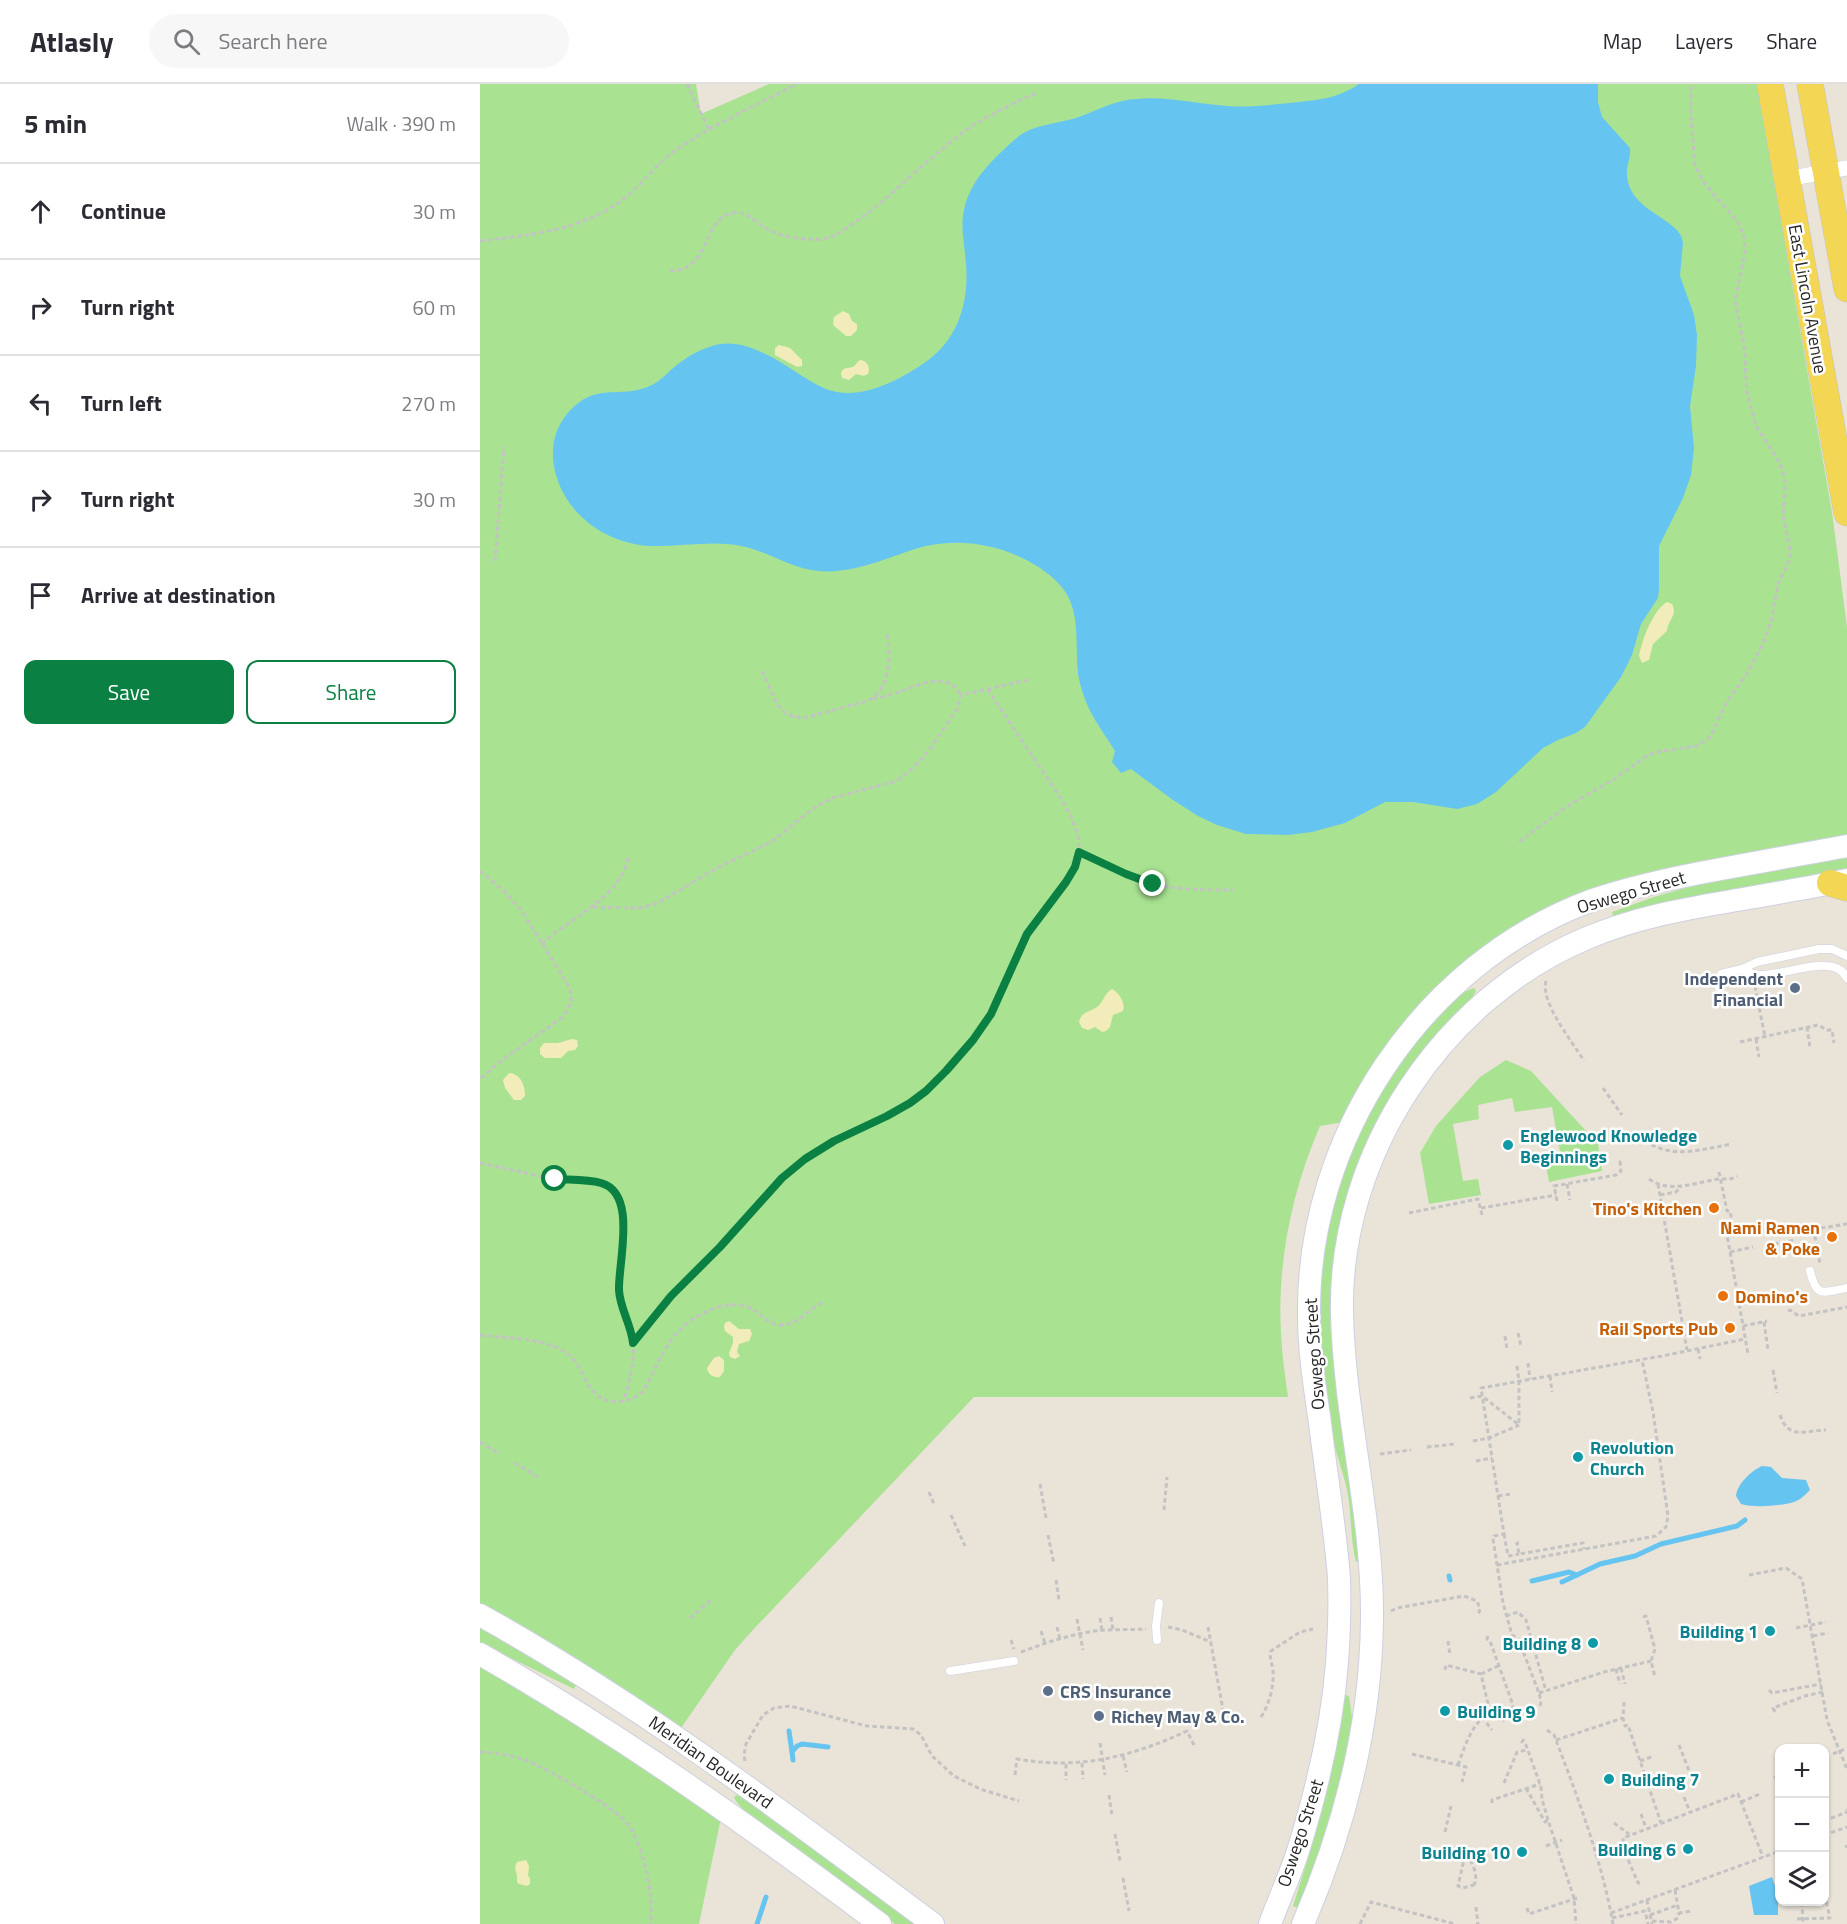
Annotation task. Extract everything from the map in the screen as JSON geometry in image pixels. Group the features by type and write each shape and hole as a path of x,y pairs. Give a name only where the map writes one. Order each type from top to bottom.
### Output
{"main road":[{"name":"East Lincoln Avenue","path":"1770,84 1847,513"},
{"path":"1810,84 1836,170 1847,289"},
{"name":"Oswego Street","path":"1270,1924 1306,1824 1321,1768 1333,1700 1337,1661 1339,1579 1310,1351 1309,1296 1313,1253 1324,1200 1341,1148 1363,1101 1396,1050 1433,1006 1484,961 1537,926 1591,901 1656,882 1847,846"},
{"name":"Oswego Street","path":"1303,1924 1325,1872 1344,1814 1364,1713 1371,1649 1371,1579 1366,1516 1345,1356 1343,1287 1346,1250 1360,1193 1376,1149 1398,1106 1434,1055 1472,1014 1504,987 1565,948 1614,927 1653,916 1841,884"},
{"name":"Meridian Boulevard","path":"480,1615 608,1691 712,1761 933,1924"},
{"name":"Meridian Boulevard","path":"480,1654 654,1761 749,1827 880,1924"}],"street":[{"path":"1787,179 1836,170"}],"lane":[{"path":"1719,988 1721,974 1742,969 1757,962 1819,949 1832,949 1847,956"},
{"path":"1742,969 1753,974 1764,975 1827,965 1840,969 1847,978"},
{"path":"1810,1271 1814,1286 1818,1291 1847,1288"},
{"path":"1157,1640 1155,1629 1159,1603"},
{"path":"950,1671 1014,1661"}],"path":[{"path":"687,84 710,130"},
{"path":"480,241 550,231 594,217 624,199 680,147 797,84"},
{"path":"1518,842 1566,807 1616,778 1645,757 1656,752 1696,746 1710,736 1726,703 1746,675 1763,644 1772,618 1778,584 1790,559 1783,517 1784,475 1780,463 1756,426 1747,393 1744,344 1735,303 1745,250 1744,237 1738,222 1708,188 1696,169 1692,138 1691,84"},
{"path":"670,271 683,269 693,263 716,224 724,215 731,213 740,212 750,216 768,229 785,235 812,239 832,236 888,197 954,139 989,116 1036,93"},
{"path":"495,561 504,447"},
{"path":"873,698 883,684 888,668 887,633"},
{"path":"762,671 777,704 785,713 795,717 809,716 939,681 955,687 961,695"},
{"path":"961,695 1032,679"},
{"path":"633,1343 671,1296 720,1247 782,1178 805,1159 834,1141 910,1103 946,1071 973,1040 991,1014 1027,934 1075,867 1079,852 1077,833 1066,807 988,690"},
{"path":"593,907 640,908 658,903 722,866 771,842 810,811 832,798 897,781 930,749 957,709 961,695"},
{"path":"1079,852 1153,884 1188,889 1233,890"},
{"path":"542,944 556,931 593,907 622,874 628,858"},
{"path":"480,871 510,897 521,910 571,991 572,999 570,1006 558,1021 502,1060 480,1079"},
{"path":"1546,980 1544,989 1548,1004 1584,1060"},
{"path":"1754,982 1765,1037"},
{"path":"1740,1042 1818,1025 1827,1030 1832,1028 1834,1043"},
{"path":"1807,1028 1810,1048"},
{"path":"1756,1039 1759,1057"},
{"path":"1603,1088 1622,1115"},
{"path":"1639,1136 1647,1143 1667,1151 1715,1149 1732,1144"},
{"path":"1557,1201 1554,1186 1616,1174 1621,1171 1620,1162 1623,1162"},
{"path":"480,1164 524,1174 602,1183 616,1194 623,1220 620,1300 631,1330 633,1343 631,1371 624,1401"},
{"path":"1719,1172 1734,1233 1727,1235 1748,1354"},
{"path":"1649,1179 1671,1187 1732,1179 1737,1176"},
{"path":"1567,1184 1570,1200"},
{"path":"1658,1184 1687,1350"},
{"path":"1660,1195 1676,1192 1681,1186"},
{"path":"1480,1208 1556,1195"},
{"path":"1409,1213 1479,1200 1482,1215"},
{"path":"1820,1264 1814,1236 1815,1229 1847,1224"},
{"path":"1774,1244 1796,1240"},
{"path":"1730,1252 1753,1248"},
{"path":"480,1335 544,1343 559,1349 579,1366 596,1394 607,1400 624,1401 635,1398 643,1391 674,1337 706,1312 724,1306 741,1305 754,1310 771,1322 782,1325 794,1322 824,1302"},
{"path":"1788,1311 1799,1316 1847,1307"},
{"path":"1743,1326 1765,1321 1768,1350"},
{"path":"1518,1333 1521,1347"},
{"path":"1505,1336 1507,1349"},
{"path":"1584,1549 1583,1543 1508,1556 1480,1388 1745,1339"},
{"path":"1698,1348 1700,1359"},
{"path":"1497,1565 1656,1536 1664,1530 1668,1523 1668,1512 1653,1412 1641,1359"},
{"path":"1528,1363 1530,1379"},
{"path":"1517,1365 1520,1381 1518,1425"},
{"path":"1773,1370 1777,1393"},
{"path":"1550,1376 1552,1392"},
{"path":"1470,1398 1482,1396 1518,1425"},
{"path":"1780,1415 1785,1426 1791,1431 1799,1433 1826,1430"},
{"path":"1473,1441 1489,1438 1518,1425"},
{"path":"480,1442 500,1454"},
{"path":"1427,1447 1455,1443"},
{"path":"1380,1454 1411,1450"},
{"path":"1476,1461 1492,1458"},
{"path":"515,1463 538,1477"},
{"path":"1164,1510 1167,1477"},
{"path":"1040,1484 1046,1518"},
{"path":"929,1492 934,1504"},
{"path":"1498,1496 1511,1494"},
{"path":"951,1515 965,1546"},
{"path":"1504,1534 1493,1537 1506,1616 1512,1635 1518,1638 1539,1693 1540,1706"},
{"path":"1048,1535 1054,1564"},
{"path":"1519,1543 1517,1543 1519,1554"},
{"path":"1749,1575 1785,1568 1802,1579 1828,1723 1846,1761 1847,1769"},
{"path":"1056,1580 1059,1600"},
{"path":"1391,1611 1464,1596 1477,1601 1481,1613"},
{"path":"690,1618 711,1600"},
{"path":"1506,1616 1518,1612 1526,1620 1546,1691"},
{"path":"1643,1617 1646,1616 1655,1653 1651,1661 1655,1677"},
{"path":"1112,1617 1113,1630"},
{"path":"1100,1618 1102,1631"},
{"path":"1077,1619 1083,1650"},
{"path":"1796,1628 1826,1622"},
{"path":"1057,1626 1060,1639"},
{"path":"1208,1627 1225,1721"},
{"path":"1160,1628 1177,1628 1211,1642"},
{"path":"1011,1640 1016,1653 1080,1634 1151,1629"},
{"path":"1261,1717 1272,1692 1271,1651 1300,1632 1312,1629"},
{"path":"1041,1631 1045,1643"},
{"path":"1813,1636 1828,1633"},
{"path":"1458,1765 1467,1735 1482,1717 1493,1710 1501,1722 1514,1712 1490,1641 1487,1639 1488,1636"},
{"path":"1733,1639 1742,1638"},
{"path":"1448,1641 1450,1655"},
{"path":"1539,1693 1599,1673 1651,1661"},
{"path":"1445,1670 1446,1665 1481,1674 1499,1666"},
{"path":"1598,1668 1599,1673"},
{"path":"1619,1668 1622,1684"},
{"path":"1470,1676 1471,1671"},
{"path":"1481,1674 1490,1712"},
{"path":"1769,1690 1772,1693 1821,1684"},
{"path":"1775,1712 1773,1708 1822,1692"},
{"path":"1624,1702 1625,1726 1628,1725 1660,1823"},
{"path":"746,1765 744,1755 746,1744 763,1715 774,1708 790,1706 867,1726 913,1729 921,1735 932,1756 954,1776 980,1789 1018,1801"},
{"path":"1482,1717 1492,1730"},
{"path":"1556,1740 1623,1718"},
{"path":"1547,1730 1553,1733 1556,1740 1603,1877 1613,1924"},
{"path":"1015,1775 1017,1759 1066,1764 1102,1760 1152,1747 1187,1731 1194,1745"},
{"path":"1524,1739 1522,1742 1528,1749 1540,1784 1548,1820 1574,1898 1576,1924"},
{"path":"1100,1743 1105,1775"},
{"path":"1680,1745 1690,1773"},
{"path":"1833,1754 1847,1748"},
{"path":"1504,1783 1517,1752 1528,1749"},
{"path":"1629,1754 1636,1751"},
{"path":"480,1752 510,1756 534,1764 625,1820 637,1841 645,1869 651,1906 650,1924"},
{"path":"1412,1754 1466,1767 1462,1782"},
{"path":"1123,1756 1127,1772"},
{"path":"1640,1761 1654,1756"},
{"path":"1082,1763 1083,1779"},
{"path":"1066,1764 1066,1780"},
{"path":"1492,1803 1492,1800 1540,1784"},
{"path":"1526,1788 1545,1822 1548,1820"},
{"path":"1640,1882 1638,1883 1622,1839 1629,1834 1738,1794 1763,1857"},
{"path":"1741,1802 1760,1794"},
{"path":"1109,1796 1112,1816"},
{"path":"1684,1797 1689,1812"},
{"path":"1445,1832 1451,1806"},
{"path":"1737,1811 1743,1808"},
{"path":"1829,1819 1847,1810"},
{"path":"1641,1814 1646,1828"},
{"path":"1740,1818 1746,1815"},
{"path":"1680,1816 1682,1823"},
{"path":"1614,1823 1629,1834"},
{"path":"1829,1833 1847,1827"},
{"path":"1115,1834 1120,1861"},
{"path":"1748,1839 1755,1837"},
{"path":"1546,1846 1563,1840"},
{"path":"1612,1915 1776,1852"},
{"path":"1466,1854 1476,1880 1474,1886 1463,1888 1458,1886 1466,1854"},
{"path":"1123,1878 1129,1911"},
{"path":"1647,1900 1652,1922 1674,1921 1678,1918 1679,1913 1675,1890"},
{"path":"1527,1908 1529,1914 1580,1897"},
{"path":"1554,1899 1556,1904"},
{"path":"1360,1924 1371,1902 1455,1924"},
{"path":"1650,1915 1678,1905"},
{"path":"1802,1906 1803,1924"},
{"path":"1797,1919 1830,1918 1828,1906"},
{"path":"1476,1907 1478,1924 1476,1924"},
{"path":"1612,1915 1646,1911 1648,1924"},
{"path":"1679,1913 1690,1911"}],"green space":[{"path":"480,84 696,84 701,114 769,84 1757,84 1832,512 1847,627 1847,837 1624,880 1403,1025 1384,1050 1343,1122 1320,1126 1294,1201 1284,1253 1280,1306 1288,1397 974,1397 735,1650 681,1728 480,1605"},
{"path":"1847,856 1847,871 1614,918 1612,912 1703,883"},
{"path":"1474,988 1476,991 1468,1005 1365,1147 1343,1426 1359,1561 1356,1562 1349,1499 1333,1440 1320,1354 1319,1307 1327,1238 1344,1172 1372,1109 1390,1079 1438,1015 1455,998"},
{"path":"1506,1060 1531,1071 1598,1144 1602,1171 1549,1182 1546,1166 1562,1163 1552,1107 1515,1112 1512,1098 1478,1105 1479,1119 1453,1124 1463,1181 1478,1179 1481,1195 1429,1204 1420,1153 1436,1126 1480,1077"},
{"path":"480,1626 577,1683 574,1689 480,1643"},
{"path":"480,1665 517,1686 721,1818 699,1924 480,1924"},
{"path":"1343,1694 1349,1696 1353,1724 1332,1820 1300,1909 1293,1906 1309,1855"},
{"path":"737,1795 749,1798 918,1924 895,1924 746,1813 734,1797"}],"sand":[{"path":"843,311 849,314 852,321 857,324 857,330 851,336 846,336 833,325 834,317"},
{"path":"779,345 790,348 802,360 802,366 797,367 775,355 775,348"},
{"path":"861,360 868,365 868,374 864,376 856,374 849,380 842,378 843,369 853,367"},
{"path":"1667,602 1672,604 1674,611 1667,631 1653,644 1649,660 1642,663 1639,656 1645,634 1657,612"},
{"path":"1112,989 1124,1005 1123,1011 1113,1015 1110,1027 1106,1031 1102,1032 1095,1027 1088,1030 1082,1028 1080,1018 1097,1007"},
{"path":"577,1040 578,1046 561,1058 545,1058 540,1054 540,1048 544,1043 558,1043"},
{"path":"509,1073 517,1076 523,1085 525,1096 521,1100 514,1100 505,1088 503,1080"},
{"path":"729,1321 739,1329 750,1329 752,1334 749,1341 739,1344 737,1352 740,1356 735,1359 730,1357 729,1353 733,1337 725,1331 724,1327"},
{"path":"719,1356 724,1360 724,1371 720,1377 716,1377 710,1374 707,1368 714,1358"},
{"path":"526,1860 530,1878 530,1884 527,1886 517,1882 515,1867 517,1862"}],"water":[{"path":"1359,84 1598,84 1598,102 1602,117 1630,148 1627,176 1633,194 1646,207 1677,230 1683,242 1680,276 1694,315 1697,335 1696,366 1690,406 1694,448 1691,475 1683,498 1659,546 1658,598 1641,624 1632,655 1621,677 1585,727 1543,748 1496,792 1477,804 1457,809 1413,802 1385,802 1345,823 1312,832 1288,835 1246,834 1217,825 1173,800 1131,769 1121,773 1112,762 1115,751 1085,700 1079,679 1075,622 1070,600 1055,580 1028,561 997,548 955,543 915,549 856,568 831,571 809,570 751,548 730,544 650,546 623,541 591,525 565,497 554,469 553,455 554,440 567,414 588,397 607,392 628,392 650,386 682,361 707,348 720,344 737,344 747,347 771,357 826,389 852,393 892,382 927,361 947,341 960,318 966,292 962,224 969,195 976,181 990,163 1027,131 1076,118 1128,100 1148,98 1227,106 1254,106 1323,99"},
{"path":"1762,1466 1771,1467 1782,1478 1806,1480 1810,1490 1794,1502 1760,1506 1741,1504 1736,1496 1739,1487 1753,1471"},
{"path":"1772,1877 1778,1915 1754,1915 1749,1886"}],"waterway":[{"path":"1562,1582 1600,1564 1635,1556 1661,1544 1737,1526 1745,1520"},
{"path":"1532,1581 1569,1572 1577,1575"},
{"path":"1449,1576 1450,1580"},
{"path":"789,1731 792,1752"},
{"path":"793,1760 792,1752 802,1744 828,1747"},
{"path":"757,1924 766,1897"}],"place":[{"name":"Independent Financial","path":"1795,988"},
{"name":"Englewood Knowledge Beginnings","path":"1508,1145"},
{"name":"Tino's Kitchen","path":"1714,1208"},
{"name":"Nami Ramen & Poke","path":"1832,1237"},
{"name":"Domino's","path":"1723,1296"},
{"name":"Rail Sports Pub","path":"1730,1328"},
{"name":"Revolution Church","path":"1578,1457"},
{"name":"Building 1","path":"1770,1631"},
{"name":"Building 8","path":"1593,1643"},
{"name":"CRS Insurance","path":"1048,1691"},
{"name":"Building 9","path":"1445,1711"},
{"name":"Richey May & Co.","path":"1099,1716"},
{"name":"Building 7","path":"1609,1779"},
{"name":"Building 6","path":"1688,1849"},
{"name":"Building 10","path":"1522,1852"}],"route":[{"path":"555,1179 602,1183 616,1194 623,1220 620,1300 631,1330 633,1343 671,1296 720,1247 782,1178 805,1159 834,1141 910,1103 946,1071 973,1040 991,1014 1027,934 1066,882 1075,867 1079,852 1153,884"}]}
